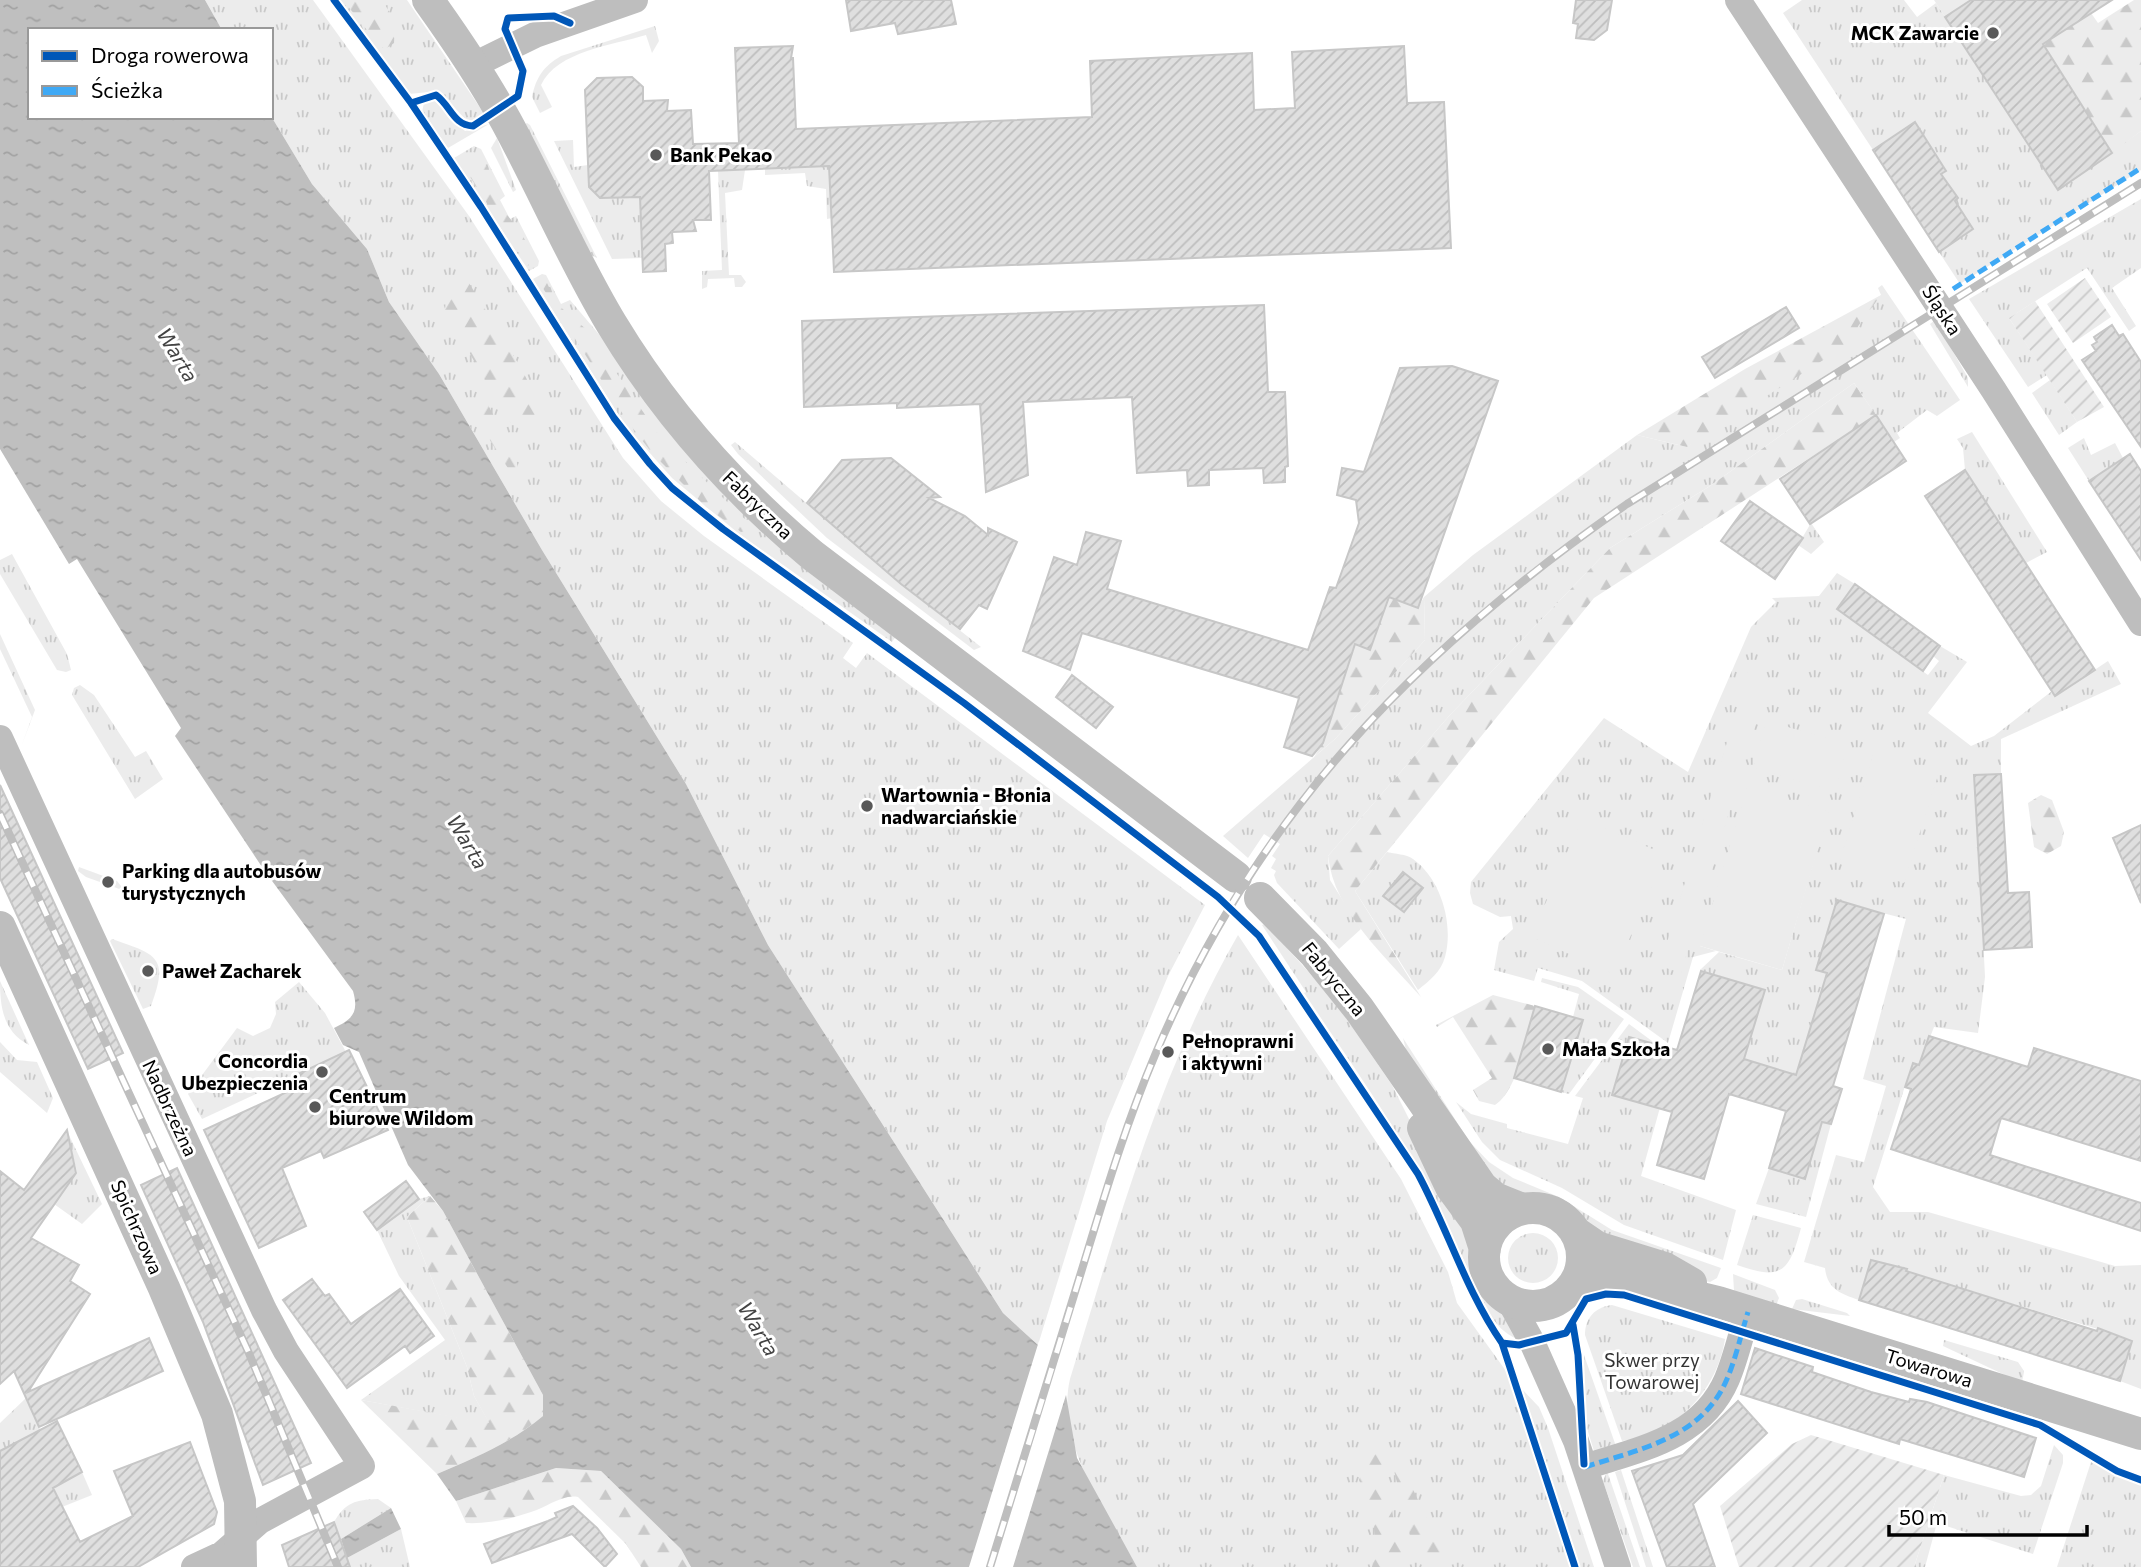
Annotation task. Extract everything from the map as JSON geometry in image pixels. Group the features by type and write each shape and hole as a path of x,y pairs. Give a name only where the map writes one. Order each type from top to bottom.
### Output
{"street":[{"name":"Fabryczna","path":"428,0 506,122 612,324 664,401 735,483 812,555 1236,877"},
{"path":"472,66 526,39 635,0"},
{"name":"Śląska","path":"1738,0 1993,389 2141,623"},
{"name":"Nadbrzeżna","path":"1,743 264,1310 286,1351 362,1466 260,1521 241,1553"},
{"name":"Fabryczna","path":"1260,898 1332,975 1482,1187 1495,1198 1522,1209"},
{"name":"Spichrzowa","path":"0,927 204,1381 226,1443 238,1493 241,1553"},
{"name":"Fabryczna","path":"1398,1068 1443,1172 1476,1221 1485,1249"},
{"path":"1509,1300 1542,1306 1563,1296 1574,1284 1582,1258 1575,1232 1553,1212 1522,1209 1499,1222 1485,1249 1484,1263 1490,1280 1509,1300 1532,1342 1585,1467 1618,1567"},
{"name":"Towarowa","path":"1575,1232 1597,1247 1665,1268 1717,1302"},
{"name":"Towarowa","path":"1574,1284 1610,1276 1717,1302 2141,1434"},
{"path":"1585,1467 1664,1441 1701,1417 1726,1381 1748,1312"},
{"path":"194,1567 222,1554 241,1553"}],"green space":[{"path":"205,0 313,0 469,216 623,458 661,501 704,536 853,643 843,658 856,668 867,653 1205,905 1168,976 1107,1121 1038,1345 1003,1313 768,945 686,784 542,550 439,374 389,302 367,249 312,184 273,119 273,28 221,28"},
{"path":"340,0 407,0 485,115 474,121 466,120 439,91 409,94"},
{"path":"343,0 382,0 395,21 394,43 385,49 379,45"},
{"path":"1802,0 1904,0 1917,17 1936,3 2058,190 2141,131 2141,170 1960,284 1939,252 1973,229 1955,201 1958,198 1938,176 1946,170 1915,123 1873,150 1783,13"},
{"path":"1934,0 1971,0 1945,17"},
{"path":"2014,0 2091,13 2098,23 2134,0 2141,0 2141,131 2112,153"},
{"path":"655,26 659,41 652,53 646,35 587,51 560,64 541,85 552,107 540,113 532,97 538,78 555,60"},
{"path":"433,99 465,131 489,124 448,148 422,112 424,103"},
{"path":"527,123 597,258 591,255 524,125"},
{"path":"497,138 516,190 513,192 491,148"},
{"path":"573,140 574,167 588,165 640,197 642,258 612,259 554,141"},
{"path":"474,146 481,149 505,196 500,200 510,219 516,216 539,261 538,266 529,271 454,158"},
{"path":"474,154 488,168 498,200 526,241 531,258 528,266 463,166 464,158"},
{"path":"829,165 832,218 827,219 826,189 807,186 805,173 765,175 765,169"},
{"path":"745,170 742,190 725,193 729,275 741,275 746,282 742,287 735,287 734,278 708,279 707,287 702,289 702,271 722,270 718,171"},
{"path":"2141,199 2141,268 2112,288 2136,326 2129,331 2087,268 2009,318 2047,375 2028,387 1969,299"},
{"path":"542,274 546,275 561,304 570,300 774,542 812,575 896,636 892,642 738,533 672,478 625,425 533,279"},
{"path":"2085,278 2111,317 2073,343 2047,304"},
{"path":"539,282 547,283 557,304 587,330 661,438 752,526 750,530 741,532 706,507 652,453 628,422"},
{"path":"469,283 521,368 545,415 534,427 522,431 507,420 445,309 447,294 455,284"},
{"path":"1882,285 1960,400 1937,416 1927,410 1897,433 1900,438 1894,442 1854,383 1710,486 1610,548 1449,716 1328,856 1330,880 1361,929 1339,949 1277,883 1274,875 1276,871 1271,868 1276,859 1272,856 1280,844 1264,834 1248,858 1223,836 1335,739 1425,640 1424,597 1473,555 1637,435 1687,447 1881,295 1878,288"},
{"path":"1881,295 1842,348 1687,447 1637,435 1745,369"},
{"path":"2035,301 2104,407 2077,422 2009,318"},
{"path":"1935,320 1968,378 1968,387 1930,324"},
{"path":"2050,380 2077,422 2059,435 2032,393"},
{"path":"1854,383 1876,415 1594,598 1355,891 1421,997 1378,950 1351,915 1332,876 1328,856 1449,716 1610,548 1710,486"},
{"path":"484,397 516,459 522,486 496,450 474,412"},
{"path":"1972,432 2047,552 2026,563 1965,470 1963,448 1957,439"},
{"path":"2084,438 2091,455 2115,443 2123,458 2089,481 2068,448"},
{"path":"735,442 901,584 981,647 974,650 827,538 738,454 731,445"},
{"path":"1811,523 1824,542 1811,554 1798,545"},
{"path":"12,554 67,654 71,670 57,670 0,574 0,560"},
{"path":"1837,573 1855,584 1837,609 1928,675 1939,661 1933,656 1940,646 1967,662 1928,713 1971,746 1994,736 2052,691 2055,696 2108,661 2121,684 2001,739 2001,774 1975,775 1985,977 1978,1033 1934,1027 1920,1063 1925,1067 1912,1064 1873,1187 1890,1212 1928,1212 2115,1266 2141,1265 2141,1389 2120,1381 2132,1342 2118,1338 2118,1335 1919,1276 1886,1263 1859,1300 1832,1286 1825,1268 1804,1262 1836,1155 1864,1162 1886,1086 1863,1079 1906,919 1836,901 1816,970 1827,973 1796,1075 1744,1059 1765,990 1700,970 1719,952 1782,970 1828,812 1700,946 1716,951 1693,957 1668,1043 1582,981 1538,968 1534,981 1494,970 1499,942 1513,929 1511,916 1500,917 1473,904 1471,882 1604,718 1688,772 1751,627 1776,602 1772,598 1819,596"},
{"path":"1389,597 1418,608 1424,597 1425,640 1335,739 1314,757 1323,743 1355,644 1370,650"},
{"path":"0,634 35,710 21,747 32,717 0,649"},
{"path":"1748,672 1769,679 1681,973 1660,966"},
{"path":"80,685 94,695 135,757 146,751 163,779 135,799 72,695 74,688"},
{"path":"1766,721 1848,744 1835,791 1753,768"},
{"path":"1874,752 1939,772 1904,883 1839,863"},
{"path":"1747,788 1829,812 1782,970 1700,946"},
{"path":"2041,795 2052,800 2064,832 2061,846 2047,854 2034,847 2028,803"},
{"path":"1582,818 1666,855 1614,974 1531,937"},
{"path":"1387,852 1410,857 1423,868 1438,890 1443,903 1448,931 1445,957 1434,976 1418,990 1355,891"},
{"path":"79,867 117,881 125,891 86,877 78,871"},
{"path":"1265,924 1333,999 1392,1085 1472,1245 1472,1268 1475,1276 1503,1313 1518,1339 1500,1328 1486,1309 1432,1194 1371,1093 1262,925"},
{"path":"1238,935 1401,1179 1448,1272 1457,1303 1506,1371 1571,1567 1137,1567 1099,1501 1077,1453 1070,1428 1067,1403 1070,1379 1123,1208 1162,1096 1210,988"},
{"path":"112,939 140,949 156,960 159,977 151,1006 143,1009 110,941"},
{"path":"1542,978 1578,987 1624,1019 1569,1094 1561,1092 1582,1021 1573,1017 1579,994 1541,982"},
{"path":"0,981 29,1045 20,1040 8,1026 2,1009"},
{"path":"299,982 325,1013 346,1052 202,1119 188,1094 237,1028 253,1036 270,1028 276,1014 275,1002"},
{"path":"1493,995 1535,1006 1516,1074 1503,1098 1495,1105 1479,1101 1473,1090 1492,1078 1453,1017 1437,1027 1436,1025"},
{"path":"1629,1024 1656,1044 1629,1037 1612,1095 1641,1103 1669,1075 1641,1176 1736,1210 1723,1260 1624,1225 1562,1188 1500,1160 1482,1142 1456,1102 1471,1114 1507,1124 1507,1128 1568,1144 1583,1098 1575,1096"},
{"path":"1403,1038 1469,1141 1489,1162 1513,1178 1559,1197 1612,1230 1721,1268 1717,1278 1710,1282 1705,1281 1612,1242 1558,1201 1519,1196 1495,1187 1406,1050"},
{"path":"0,1042 17,1060 37,1062 53,1098 47,1113 0,1072"},
{"path":"1822,1122 1831,1124 1806,1217 1756,1204 1769,1168 1805,1179"},
{"path":"67,1131 102,1204 82,1224 54,1204 77,1172"},
{"path":"430,1196 407,1217 467,1367 474,1396 490,1424 361,1400 445,1340 399,1276 377,1230 419,1199"},
{"path":"430,1196 443,1211 543,1395 543,1416 531,1426 492,1449 437,1474 361,1400 489,1423 474,1396 467,1367 407,1217"},
{"path":"1753,1215 1801,1228 1792,1255 1781,1269 1764,1272 1737,1265"},
{"path":"1523,1234 1543,1234 1557,1248 1557,1268 1543,1282 1523,1282 1509,1268 1509,1248"},
{"path":"1733,1274 1775,1290 1779,1298 1776,1305 1734,1291"},
{"path":"1802,1299 1850,1316 1792,1309 1796,1300"},
{"name":"Skwer przy Towarowej","path":"1612,1305 1725,1339 1713,1376 1690,1407 1659,1430 1622,1441 1585,1335 1592,1314"},
{"path":"1944,1340 2018,1362 2024,1371 2022,1383 1943,1346"},
{"path":"1584,1355 1618,1452 1594,1451 1585,1422"},
{"path":"1519,1386 1539,1407 1548,1428 1594,1567 1579,1567"},
{"path":"26,1398 63,1480 82,1472 92,1495 62,1507 0,1469 0,1423"},
{"path":"1811,1435 1944,1475 1914,1567 1739,1567 1720,1506 1792,1444"},
{"path":"2054,1445 2063,1455 2063,1463 2033,1554 1937,1523 1925,1567 1914,1567 1944,1475 2021,1496 2031,1495 2041,1486"},
{"path":"1378,1450 1384,1456 1393,1516 1403,1550 1402,1567 1372,1567 1375,1533 1359,1480 1368,1456"},
{"path":"1395,1451 1425,1515 1443,1539 1443,1556 1433,1567 1424,1567 1412,1544 1390,1454"},
{"path":"2091,1462 2141,1485 2141,1567 2057,1567"},
{"path":"556,1468 601,1471 681,1549 691,1567 641,1567 626,1544 578,1497 566,1498 507,1519 466,1523 456,1501"},
{"path":"1621,1470 1653,1567 1646,1567 1615,1472"},
{"path":"1607,1471 1640,1567 1633,1567 1603,1481"},
{"path":"378,1499 391,1508 341,1539 334,1522 343,1510 357,1501"},
{"path":"401,1529 410,1567 350,1567 347,1558"}],"water":[{"name":"Warta","path":"0,0 205,0 221,28 28,28 28,119 273,119 312,184 367,249 389,302 439,374 542,550 686,784 768,945 1003,1313 1038,1345 1066,1395 1077,1458 1137,1567 691,1567 681,1549 601,1471 556,1468 456,1501 437,1474 492,1449 531,1426 543,1416 543,1395 443,1211 408,1165 359,1052 343,1045 334,1028 353,1014 353,991 264,870 175,736 181,728 77,559 69,564 0,449"},
{"path":"391,1508 401,1529 347,1558 341,1539"}],"pier":[{"path":"1039,1341 1068,1390 1013,1567 969,1567"}],"building":[{"path":"846,0 951,0 956,24 898,34 895,23 851,31"},
{"path":"1576,0 1612,0 1607,30 1594,40 1576,38 1578,24 1573,23"},
{"path":"1971,0 2112,0 2043,44 2112,153 2058,190 1945,17"},
{"path":"793,46 791,58 796,129 1092,117 1090,61 1252,53 1254,110 1295,108 1292,52 1404,46 1407,103 1444,102 1451,248 834,272 829,166 709,171 711,220 693,220 696,231 672,232 673,243 665,244 666,271 643,272 640,197 600,198 589,187 585,90 597,78 632,77 643,87 643,101 668,100 667,111 691,110 693,144 739,143 735,48"},
{"path":"1915,122 1946,171 1941,174 1958,198 1955,201 1973,229 1939,252 1873,150"},
{"path":"1264,305 1268,392 1285,392 1288,466 1285,467 1285,482 1264,483 1263,468 1209,470 1209,485 1188,486 1187,470 1137,473 1132,397 1023,402 1028,475 986,492 980,404 897,408 897,403 804,407 802,321"},
{"path":"1786,307 1799,328 1715,378 1702,357"},
{"path":"2112,325 2119,336 2123,334 2141,362 2141,447 2082,360 2096,351 2092,345 2097,342 2094,337"},
{"path":"1452,366 1498,381 1418,608 1389,597 1370,650 1355,644 1323,743 1312,756 1284,747 1299,698 1082,633 1070,670 1023,651 1054,557 1077,565 1086,532 1121,541 1107,589 1308,650 1330,587 1336,588 1359,523 1356,500 1337,495 1342,468 1364,472 1400,368"},
{"path":"1876,415 1906,461 1810,524 1780,479"},
{"path":"2130,454 2141,471 2141,560 2089,481"},
{"path":"891,458 940,497 929,498 965,516 988,535 988,528 1017,542 987,609 979,605 960,629 901,584 807,503 842,460"},
{"path":"1965,470 2095,670 2055,696 1925,496"},
{"path":"1750,501 1803,538 1775,579 1721,541"},
{"path":"1855,584 1940,646 1923,671 1837,609"},
{"path":"1072,675 1113,707 1096,728 1056,697"},
{"path":"2001,774 2008,893 2029,892 2032,947 1984,950 1974,775"},
{"path":"0,785 123,1053 88,1069 0,878"},
{"path":"2141,825 2141,903 2113,838"},
{"path":"1403,872 1423,888 1404,912 1383,896"},
{"path":"1837,900 1884,914 1833,1086 1842,1089 1831,1124 1822,1122 1805,1179 1769,1168 1786,1111 1729,1094 1704,1179 1657,1165 1672,1112 1612,1095 1629,1037 1677,1050 1701,971 1765,990 1744,1059 1796,1075 1827,973 1816,970"},
{"name":"Mała Szkoła","path":"1535,1006 1583,1020 1561,1092 1514,1078"},
{"path":"1929,1036 2028,1067 2034,1048 2141,1081 2141,1161 2001,1118 1990,1155 2141,1203 2141,1231 1891,1149 1911,1089 1905,1087 1913,1063 1919,1065"},
{"name":"Centrum biurowe Wildom","path":"349,1050 388,1130 324,1158 321,1151 282,1168 306,1226 259,1248 204,1130 300,1086 296,1077 298,1074"},
{"path":"67,1130 76,1173 31,1238 79,1265 70,1281 90,1294 28,1392 149,1338 163,1371 39,1427 14,1371 0,1384 0,1171 24,1190"},
{"path":"177,1168 311,1463 263,1485 203,1322 141,1185"},
{"path":"406,1181 419,1199 377,1230 364,1212"},
{"path":"1871,1260 1907,1269 1906,1271 2097,1331 2098,1328 2132,1341 2120,1381 1859,1300"},
{"path":"312,1279 325,1296 329,1294 351,1324 400,1289 434,1336 410,1353 405,1346 347,1388 283,1300"},
{"path":"1755,1348 1813,1367 1812,1372 1871,1392 1909,1402 1910,1399 1927,1402 2036,1438 2024,1477 1900,1439 1899,1444 1741,1394"},
{"path":"1738,1401 1767,1433 1693,1504 1715,1567 1667,1567 1632,1471 1683,1455"},
{"path":"57,1421 82,1472 53,1488 80,1542 133,1516 114,1471 190,1442 217,1512 214,1524 138,1567 0,1567 0,1451"},
{"path":"573,1506 597,1528 617,1554 605,1567 572,1534 492,1563 484,1544 548,1521 557,1517 555,1513"},
{"path":"334,1522 350,1567 289,1567 282,1545"}],"railway":[{"path":"990,1567 1114,1166 1155,1055 1196,968 1242,888 1293,813 1349,744 1411,680 1478,618 1550,560 1627,504 2141,183"},
{"path":"0,814 248,1351 338,1567"}],"marked path":[{"path":"1953,289 2141,168"},
{"path":"1585,1467 1648,1447 1686,1428 1702,1415 1716,1399 1727,1379 1748,1312"}],"cycle path":[{"path":"334,0 411,103 436,95 456,119 473,126 518,96 523,71 505,29 508,18 554,16 570,23"},
{"path":"411,103 481,207 614,418 672,488 723,529 964,703 1218,897 1259,936 1418,1174 1478,1303 1502,1343 1519,1345 1566,1333 1586,1299 1606,1294 1624,1295 2040,1425 2117,1471 2141,1480"},
{"path":"1573,1325 1578,1355 1584,1464"},
{"path":"1502,1343 1575,1567"}],"place":[{"name":"MCK Zawarcie","path":"1993,33"},
{"name":"Bank Pekao","path":"656,155"},
{"name":"Wartownia - Błonia nadwarciańskie","path":"867,806"},
{"name":"Parking dla autobusów turystycznych","path":"108,882"},
{"name":"Paweł Zacharek","path":"148,971"},
{"name":"Mała Szkoła","path":"1548,1049"},
{"name":"Pełnoprawni i aktywni","path":"1168,1052"},
{"name":"Concordia Ubezpieczenia","path":"322,1072"},
{"name":"Centrum biurowe Wildom","path":"315,1107"}]}
